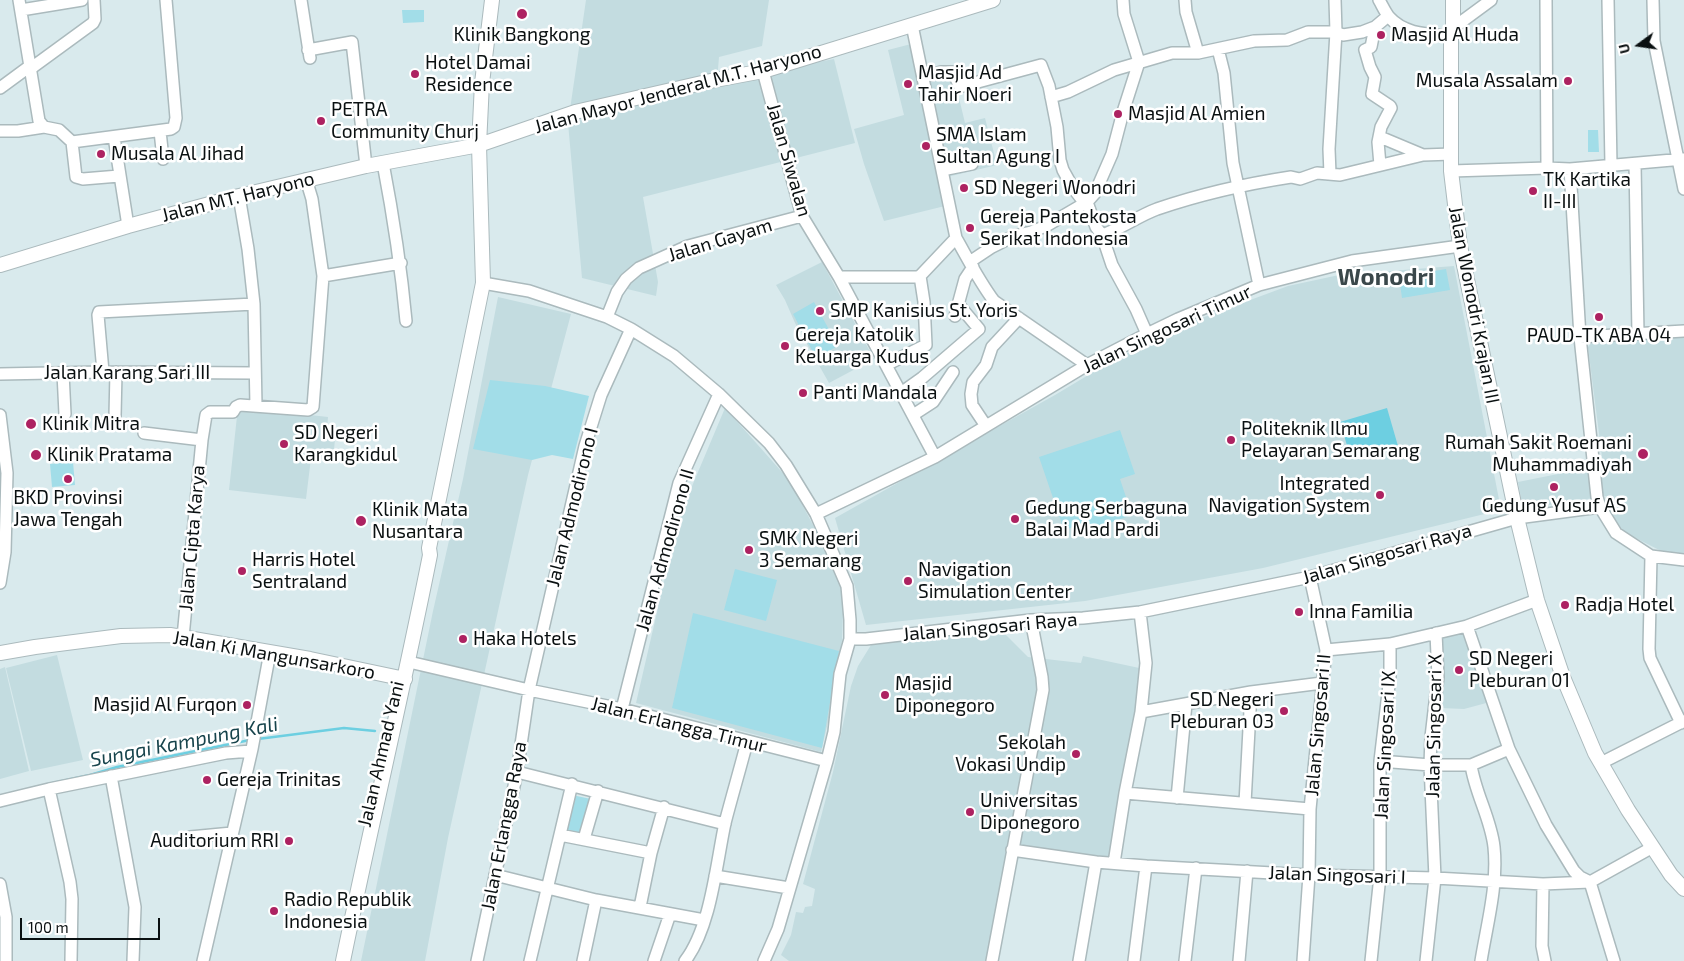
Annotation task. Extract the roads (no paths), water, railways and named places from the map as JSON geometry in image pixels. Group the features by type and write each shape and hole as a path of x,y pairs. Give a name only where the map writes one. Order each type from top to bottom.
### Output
{"main road":[{"name":"Jalan Ahmad Yani","path":"343,961 405,662 430,555 429,548 483,281 479,145 482,83 492,0"},
{"name":"Jalan Mayor Jenderal M.T. Haryono","path":"479,145 575,112 763,71 993,0"},
{"name":"Jalan Wonodri Krajan III","path":"1453,0 1451,171 1460,246 1517,518"},
{"name":"Jalan MT. Haryono","path":"0,264 128,226 306,179 479,145"},
{"path":"1517,518 1537,600 1562,678 1595,753 1628,810 1671,874 1684,889"},
{"name":"Jalan Ki Mangunsarkoro","path":"0,653 44,645 121,636 170,635 310,659 402,678"},
{"name":"Jalan Ahmad Yani","path":"335,961 354,866 402,678"}],"street":[{"path":"44,128 39,121 20,5 82,0"},
{"path":"0,88 92,24 95,19 94,0"},
{"path":"72,142 160,131 174,127 176,118 166,0"},
{"path":"301,0 309,54 352,42 366,166"},
{"path":"901,393 922,378 979,329 957,310 965,279 972,264 992,247 1014,236 1046,226 1086,202 1095,193 1112,154 1139,62 1124,14 1123,0"},
{"path":"1186,0 1186,12 1198,53"},
{"path":"1330,174 1329,149 1336,32 1335,0"},
{"path":"1379,0 1388,16 1414,33 1452,32 1492,0"},
{"path":"1546,0 1547,168"},
{"path":"1608,0 1611,165"},
{"path":"1653,0 1654,41 1681,160 1684,189"},
{"path":"1051,97 1068,92 1114,70 1172,53 1198,53 1239,46 1254,41 1287,40 1308,32 1336,32 1343,35 1362,32 1375,27 1388,16"},
{"path":"912,25 956,238 985,289 994,300 1087,365"},
{"path":"1375,27 1371,47 1365,50 1367,60 1375,77 1372,94 1390,106 1381,127 1378,156 1380,165"},
{"path":"1218,49 1224,73 1229,134 1238,186 1259,285"},
{"path":"923,77 953,72 962,86 1040,64 1043,67 1057,127 1060,160 1073,188 1086,202 1096,227 1102,235 1112,265 1147,334"},
{"name":"Jalan Siwalan","path":"763,71 802,216 839,277 935,457"},
{"path":"0,131 44,128 59,130 72,142 76,177 83,179 119,176"},
{"path":"160,131 162,159"},
{"path":"114,137 128,226"},
{"path":"1380,137 1423,155"},
{"path":"1102,235 1112,232 1155,210 1197,196 1238,186 1291,177 1300,179 1317,173 1349,174 1423,155 1452,154"},
{"path":"1451,171 1570,169 1681,160"},
{"path":"383,163 392,204 401,263 406,321"},
{"path":"942,170 972,164"},
{"path":"1635,164 1638,334"},
{"path":"1570,169 1580,337 1597,498 1600,507 1616,533 1651,556 1684,560"},
{"path":"238,196 248,249 254,304 256,406 308,410 312,407 323,276 312,199 306,179"},
{"name":"Jalan Gayam","path":"606,317 617,292 626,279 639,268 688,246 802,216"},
{"path":"839,277 920,276 956,238"},
{"name":"Jalan Singosari Timur","path":"816,514 935,457 1087,365 1178,319 1259,285 1352,261 1460,246"},
{"path":"323,276 401,263"},
{"path":"886,365 926,345 924,302 920,276"},
{"path":"483,281 529,291 606,317 674,356 719,394 769,443 786,465 816,514 847,586 850,639 840,674 836,696 836,716 827,761 778,929 764,961"},
{"path":"103,372 98,315 101,312 254,304"},
{"path":"986,426 972,405 973,382 986,365 992,347 1018,318"},
{"name":"Jalan Admodirono I","path":"529,690 585,446 601,395 631,330"},
{"path":"1580,337 1684,332"},
{"name":"Jalan Karang Sari III","path":"0,374 103,372 254,373"},
{"path":"115,416 116,372"},
{"path":"913,415 933,402 953,372"},
{"path":"63,373 66,414"},
{"name":"Jalan Admodirono II","path":"622,709 679,483 719,394"},
{"name":"Jalan Cipta Karya","path":"183,637 205,417 208,413 233,412 238,406 256,406"},
{"path":"0,418 7,473 5,552 0,583"},
{"name":"Jalan Cipta Karya","path":"144,432 202,440"},
{"name":"Jalan Singosari Raya","path":"850,639 1031,620 1083,618 1140,612 1310,577 1517,518 1600,507"},
{"path":"1601,764 1682,722 1650,658 1651,556"},
{"name":"Jalan Singosari II","path":"1303,961 1309,874 1310,809 1326,650 1310,577"},
{"path":"1326,650 1390,644 1467,626 1537,600"},
{"path":"1114,863 1141,712 1146,663 1140,612"},
{"path":"992,961 1043,690 1031,620"},
{"path":"1467,626 1509,749 1574,871 1580,877 1590,882 1614,961"},
{"name":"Jalan Singosari X","path":"1426,961 1435,878 1430,765 1431,737 1438,677 1436,633"},
{"name":"Jalan Singosari IX","path":"1370,961 1380,876 1380,761 1390,676 1390,644"},
{"path":"203,961 252,749 270,652"},
{"name":"Jalan Erlangga Timur","path":"405,662 622,709 827,761"},
{"path":"1141,712 1251,692 1322,683"},
{"name":"Jalan Erlangga Raya","path":"477,961 517,772 529,690"},
{"path":"1245,803 1251,692"},
{"path":"1177,798 1186,704"},
{"path":"685,961 699,937 704,920 725,824 747,742"},
{"path":"0,801 111,776 252,749"},
{"path":"1380,761 1430,765 1471,765 1509,749"},
{"path":"1471,765 1473,779 1491,832 1494,847 1494,882 1480,961"},
{"path":"517,772 572,784 725,824"},
{"path":"111,776 135,907 133,961"},
{"path":"530,961 572,784"},
{"path":"49,789 70,882 72,899 71,961"},
{"path":"584,839 598,791"},
{"path":"1125,793 1310,809"},
{"path":"640,907 651,853 664,807"},
{"path":"190,836 232,833"},
{"path":"560,835 651,853"},
{"name":"Jalan Singosari I","path":"1012,850 1096,862 1146,866 1543,884 1590,882 1653,847"},
{"path":"1079,961 1096,862"},
{"path":"1134,961 1146,866"},
{"path":"1185,961 1196,868"},
{"path":"1239,961 1247,871"},
{"path":"495,875 596,900 704,920"},
{"path":"715,876 789,888"},
{"path":"1543,884 1542,946 1545,961"},
{"path":"0,890 6,917 6,961"},
{"path":"583,961 596,900"},
{"path":"654,961 670,914"}],"waterway":[{"name":"Sungai Kampung Kali","path":"258,739 344,728 375,731"},
{"name":"Sungai Kampung Kali","path":"48,784 117,767 250,740"}],"place":[{"name":"Klinik Bangkong","path":"522,14"},
{"name":"Masjid Al Huda","path":"1381,35"},
{"name":"Hotel Damai Residence","path":"415,74"},
{"name":"Musala Assalam","path":"1568,81"},
{"name":"Masjid Ad Tahir Noeri","path":"908,84"},
{"name":"Masjid Al Amien","path":"1118,114"},
{"name":"PETRA Community Churj","path":"321,121"},
{"name":"SMA Islam Sultan Agung I","path":"926,146"},
{"name":"Musala Al Jihad","path":"101,154"},
{"name":"SD Negeri Wonodri","path":"964,188"},
{"name":"TK Kartika II-III","path":"1533,191"},
{"name":"Gereja Pantekosta Serikat Indonesia","path":"970,228"},
{"name":"SMP Kanisius St. Yoris","path":"820,311"},
{"name":"PAUD-TK ABA 04","path":"1599,317"},
{"name":"Gereja Katolik Keluarga Kudus","path":"785,346"},
{"name":"Panti Mandala","path":"803,393"},
{"name":"Klinik Mitra","path":"31,424"},
{"name":"Politeknik Ilmu Pelayaran Semarang","path":"1231,440"},
{"name":"SD Negeri Karangkidul","path":"284,444"},
{"name":"Rumah Sakit Roemani Muhammadiyah","path":"1643,454"},
{"name":"Klinik Pratama","path":"36,455"},
{"name":"BKD Provinsi Jawa Tengah","path":"68,479"},
{"name":"Gedung Yusuf AS","path":"1554,487"},
{"name":"Integrated Navigation System","path":"1380,495"},
{"name":"Gedung Serbaguna Balai Mad Pardi","path":"1015,519"},
{"name":"Klinik Mata Nusantara","path":"361,521"},
{"name":"SMK Negeri 3 Semarang","path":"749,550"},
{"name":"Harris Hotel Sentraland","path":"242,571"},
{"name":"Navigation Simulation Center","path":"908,581"},
{"name":"Radja Hotel","path":"1565,605"},
{"name":"Inna Familia","path":"1299,612"},
{"name":"Haka Hotels","path":"463,639"},
{"name":"SD Negeri Pleburan 01","path":"1459,670"},
{"name":"Masjid Diponegoro","path":"885,695"},
{"name":"Masjid Al Furqon","path":"247,705"},
{"name":"SD Negeri Pleburan 03","path":"1284,711"},
{"name":"Sekolah Vokasi Undip","path":"1076,754"},
{"name":"Gereja Trinitas","path":"207,780"},
{"name":"Universitas Diponegoro","path":"970,812"},
{"name":"Auditorium RRI","path":"289,841"},
{"name":"Radio Republik Indonesia","path":"274,911"}],"district":[{"name":"Wonodri","path":"1386,277"}]}
